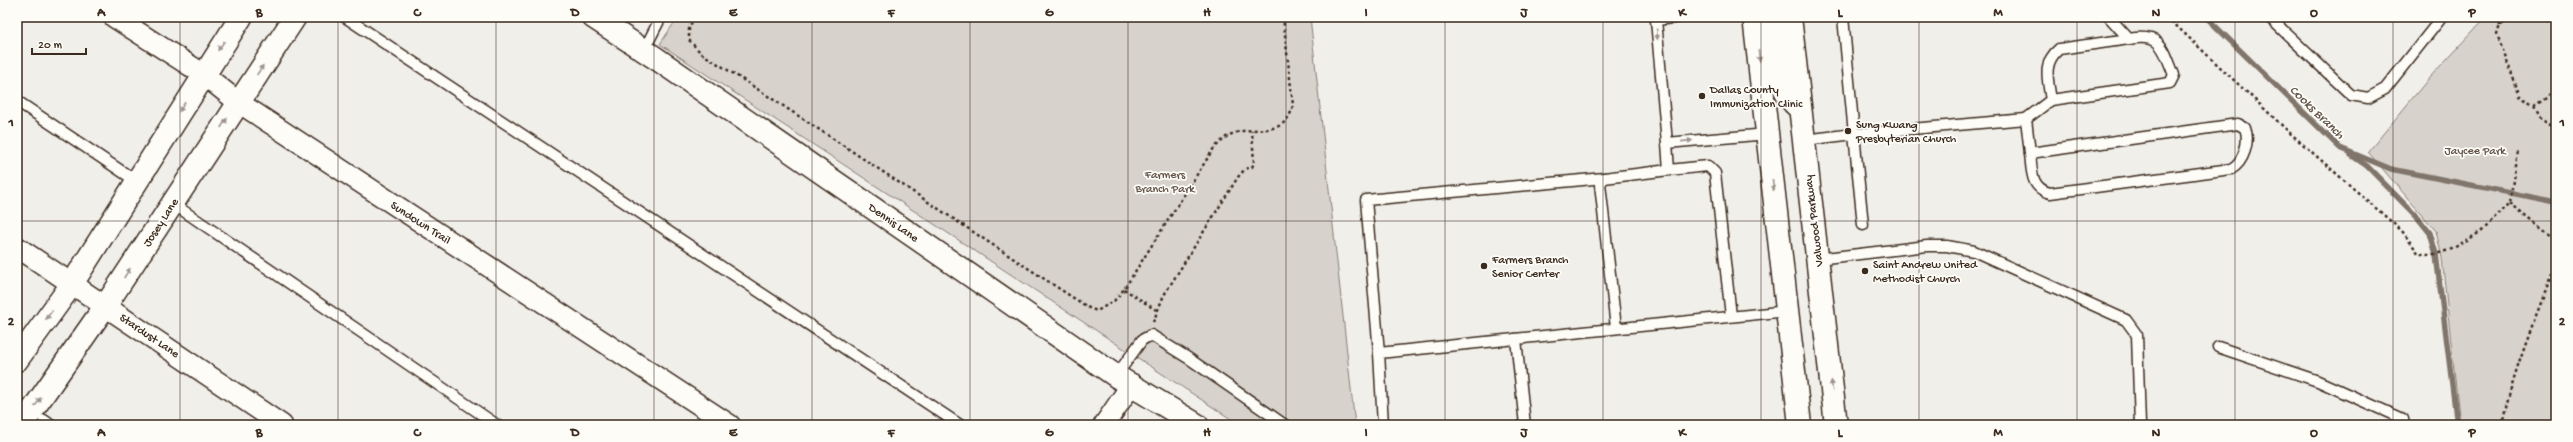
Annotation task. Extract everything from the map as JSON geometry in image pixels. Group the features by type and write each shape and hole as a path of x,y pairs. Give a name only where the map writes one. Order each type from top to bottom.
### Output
{"main road":[{"path":"17,360 72,284 203,74 241,17"},
{"name":"Josey Lane","path":"22,425 106,305 238,102 296,17"},
{"name":"Dennis Lane","path":"593,17 617,24 644,50 1124,380 1198,425"},
{"path":"1754,17 1800,425"},
{"path":"1763,17 1768,22 1774,38 1785,92 1789,100 1800,109"},
{"name":"Valwood Parkway","path":"1790,17 1836,425"}],"street":[{"name":"Sundown Trail","path":"114,17 203,74 238,102 730,425"},
{"name":"Stardust Lane","path":"17,247 106,305 282,425"},
{"path":"1104,425 1124,380"}],"lane":[{"path":"345,17 960,425"},
{"path":"644,50 661,17"},
{"path":"1669,170 1656,20 1681,17"},
{"path":"1843,17 1864,225"},
{"path":"2109,17 2129,39"},
{"path":"2269,17 2351,95 2368,98 2385,89 2442,17"},
{"path":"1804,140 1854,134 2026,119 2051,100 2170,83 2174,75 2164,48 2156,41 2146,36 2059,49 2050,56 2046,67 2051,100"},
{"path":"17,101 136,181"},
{"path":"2026,119 2033,181 2041,190 2050,193 2231,169 2237,166 2242,159 2248,136 2245,128 2238,124 2030,153"},
{"path":"1667,143 1767,134"},
{"path":"1383,425 1379,353 1366,200 1604,178 1708,166 1715,173 1731,316"},
{"path":"1604,178 1600,184 1616,328"},
{"path":"172,203 497,425"},
{"path":"1817,259 1927,246 1947,246 1974,251 2126,320 2137,335 2140,425"},
{"path":"1379,353 1787,311"},
{"path":"1124,380 1142,340 1151,335 1188,358 1285,425"},
{"path":"1516,338 1525,425"},
{"path":"2218,347 2328,385 2403,419 2404,425"}],"path":[{"path":"694,17 689,29 689,40 701,53 798,114 1089,308 1097,311 1114,301 1124,289 1214,148 1229,135 1282,126 1291,116 1293,106 1283,17"},
{"path":"2167,17 2290,133 2402,231 2419,254 2436,254 2452,250 2482,231 2510,203 2516,150"},
{"path":"2498,17 2500,25 2497,35 2506,63 2520,96 2534,106 2540,117 2556,127"},
{"path":"2500,25 2519,17 2544,17 2556,22"},
{"path":"2534,106 2548,97 2556,83"},
{"path":"1124,289 1156,310 1238,177 1245,169 1252,167 1254,163 1252,131"},
{"path":"2510,203 2556,240"},
{"path":"2502,425 2508,395 2517,367 2556,264"}],"green space":[{"name":"Farmers Branch Park","path":"678,17 1310,17 1355,425 1240,425 660,44"},
{"name":"Jaycee Park","path":"2486,17 2556,17 2556,425 2460,425 2442,258 2436,231 2368,152 2430,77"}],"waterway":[{"name":"Cooks Branch","path":"2206,17 2340,148 2391,169 2556,202"},
{"path":"2351,155 2367,166 2418,218 2430,233 2436,254 2457,425"}],"place":[{"name":"Dallas County Immunization Clinic","path":"1702,96"},
{"name":"Sung Kwang Presbyterian Church","path":"1848,131"},
{"name":"Farmers Branch Senior Center","path":"1484,266"},
{"name":"Saint Andrew United Methodist Church","path":"1865,271"}]}
